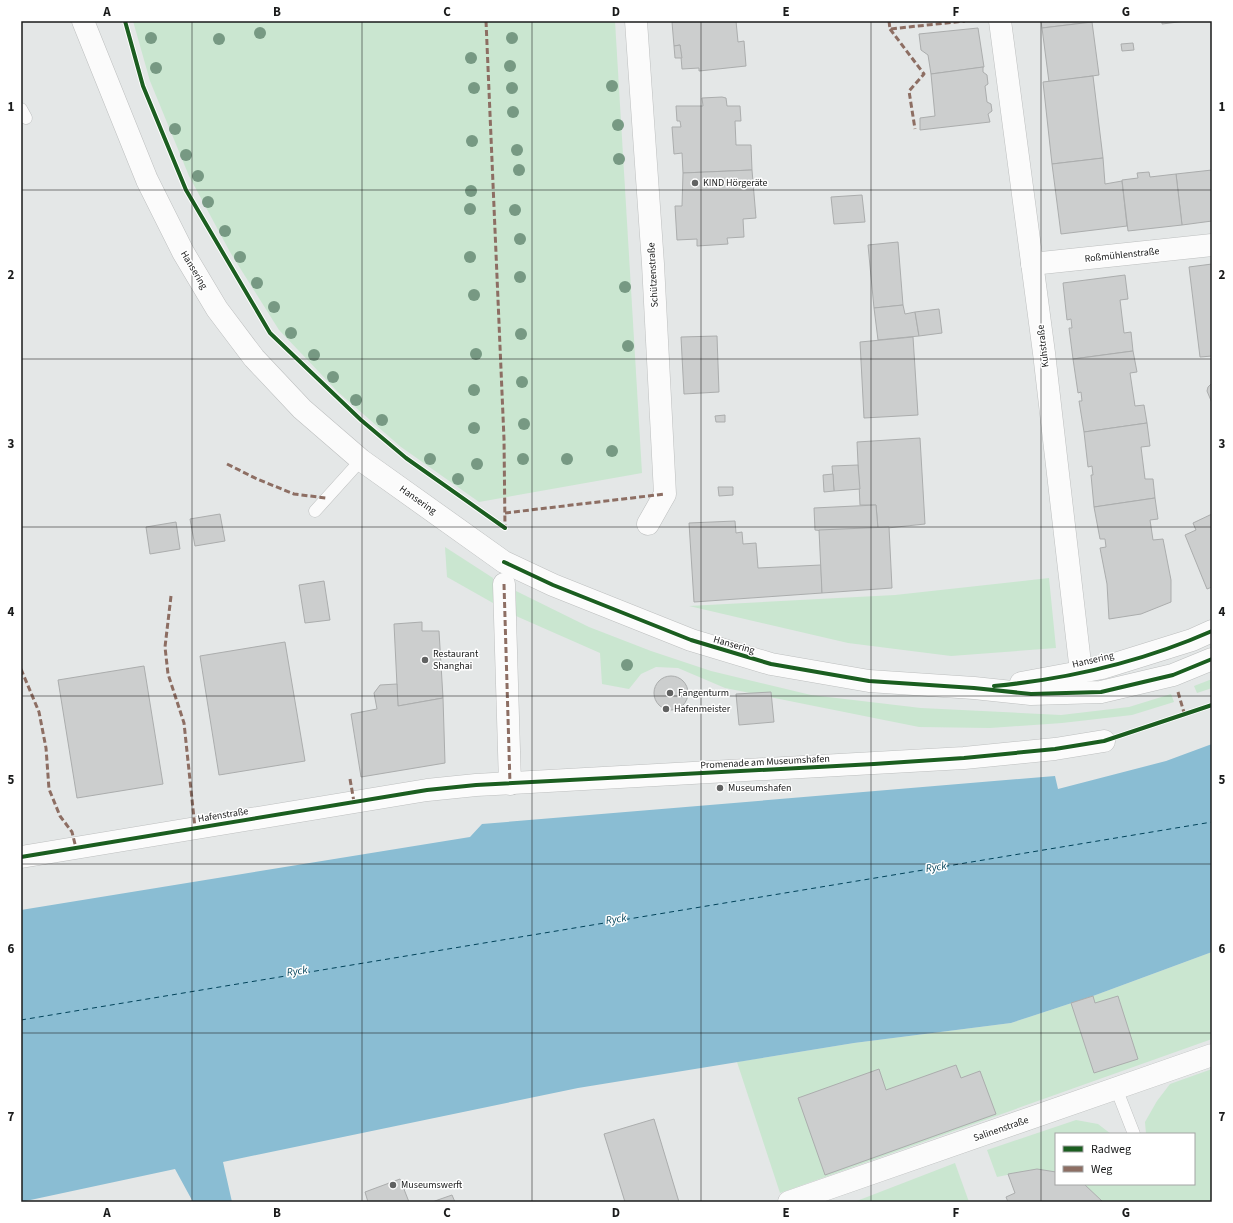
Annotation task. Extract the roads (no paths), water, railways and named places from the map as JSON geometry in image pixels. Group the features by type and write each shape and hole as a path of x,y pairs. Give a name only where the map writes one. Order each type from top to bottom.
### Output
{"street":[{"name":"Hansering","path":"83,21 147,180 183,252 217,309 254,358 302,409 361,460 504,562 560,588 691,640 771,664 869,681 974,688 1031,694 1100,692 1173,674 1212,659"},
{"name":"Schützenstraße","path":"636,21 653,264 665,494 648,524"},
{"name":"Kuhstraße","path":"1000,21 1032,264 1081,672"},
{"name":"Roßmühlenstraße","path":"1032,264 1212,245"},
{"path":"504,584 510,784"},
{"name":"Hansering","path":"974,688 1030,682 1102,668 1192,640 1212,631"},
{"name":"Promenade am Museumshafen","path":"427,790 964,758 1055,749 1104,741"},
{"name":"Hafenstraße","path":"21,857 427,790"},
{"name":"Salinenstraße","path":"789,1202 1212,1055"}],"lane":[{"path":"315,511 361,460"},
{"path":"1116,1088 1134,1133"}],"water":[{"name":"Museumshafen","path":"1212,744 1212,952 1093,996 1011,1023 854,1043 578,1088 223,1162 232,1202 193,1202 175,1169 21,1202 21,910 470,837 482,824 1055,776 1058,789 1166,761"}],"place":[{"name":"KIND Hörgeräte","path":"695,183"},
{"name":"Restaurant Shanghai","path":"425,660"},
{"name":"Fangenturm","path":"670,693"},
{"name":"Hafenmeister","path":"666,709"},
{"name":"Museumshafen","path":"720,788"},
{"name":"Museumswerft","path":"393,1185"}],"water label":[{"name":"Ryck","path":"936,867"},
{"name":"Ryck","path":"616,919"},
{"name":"Ryck","path":"297,971"}]}
